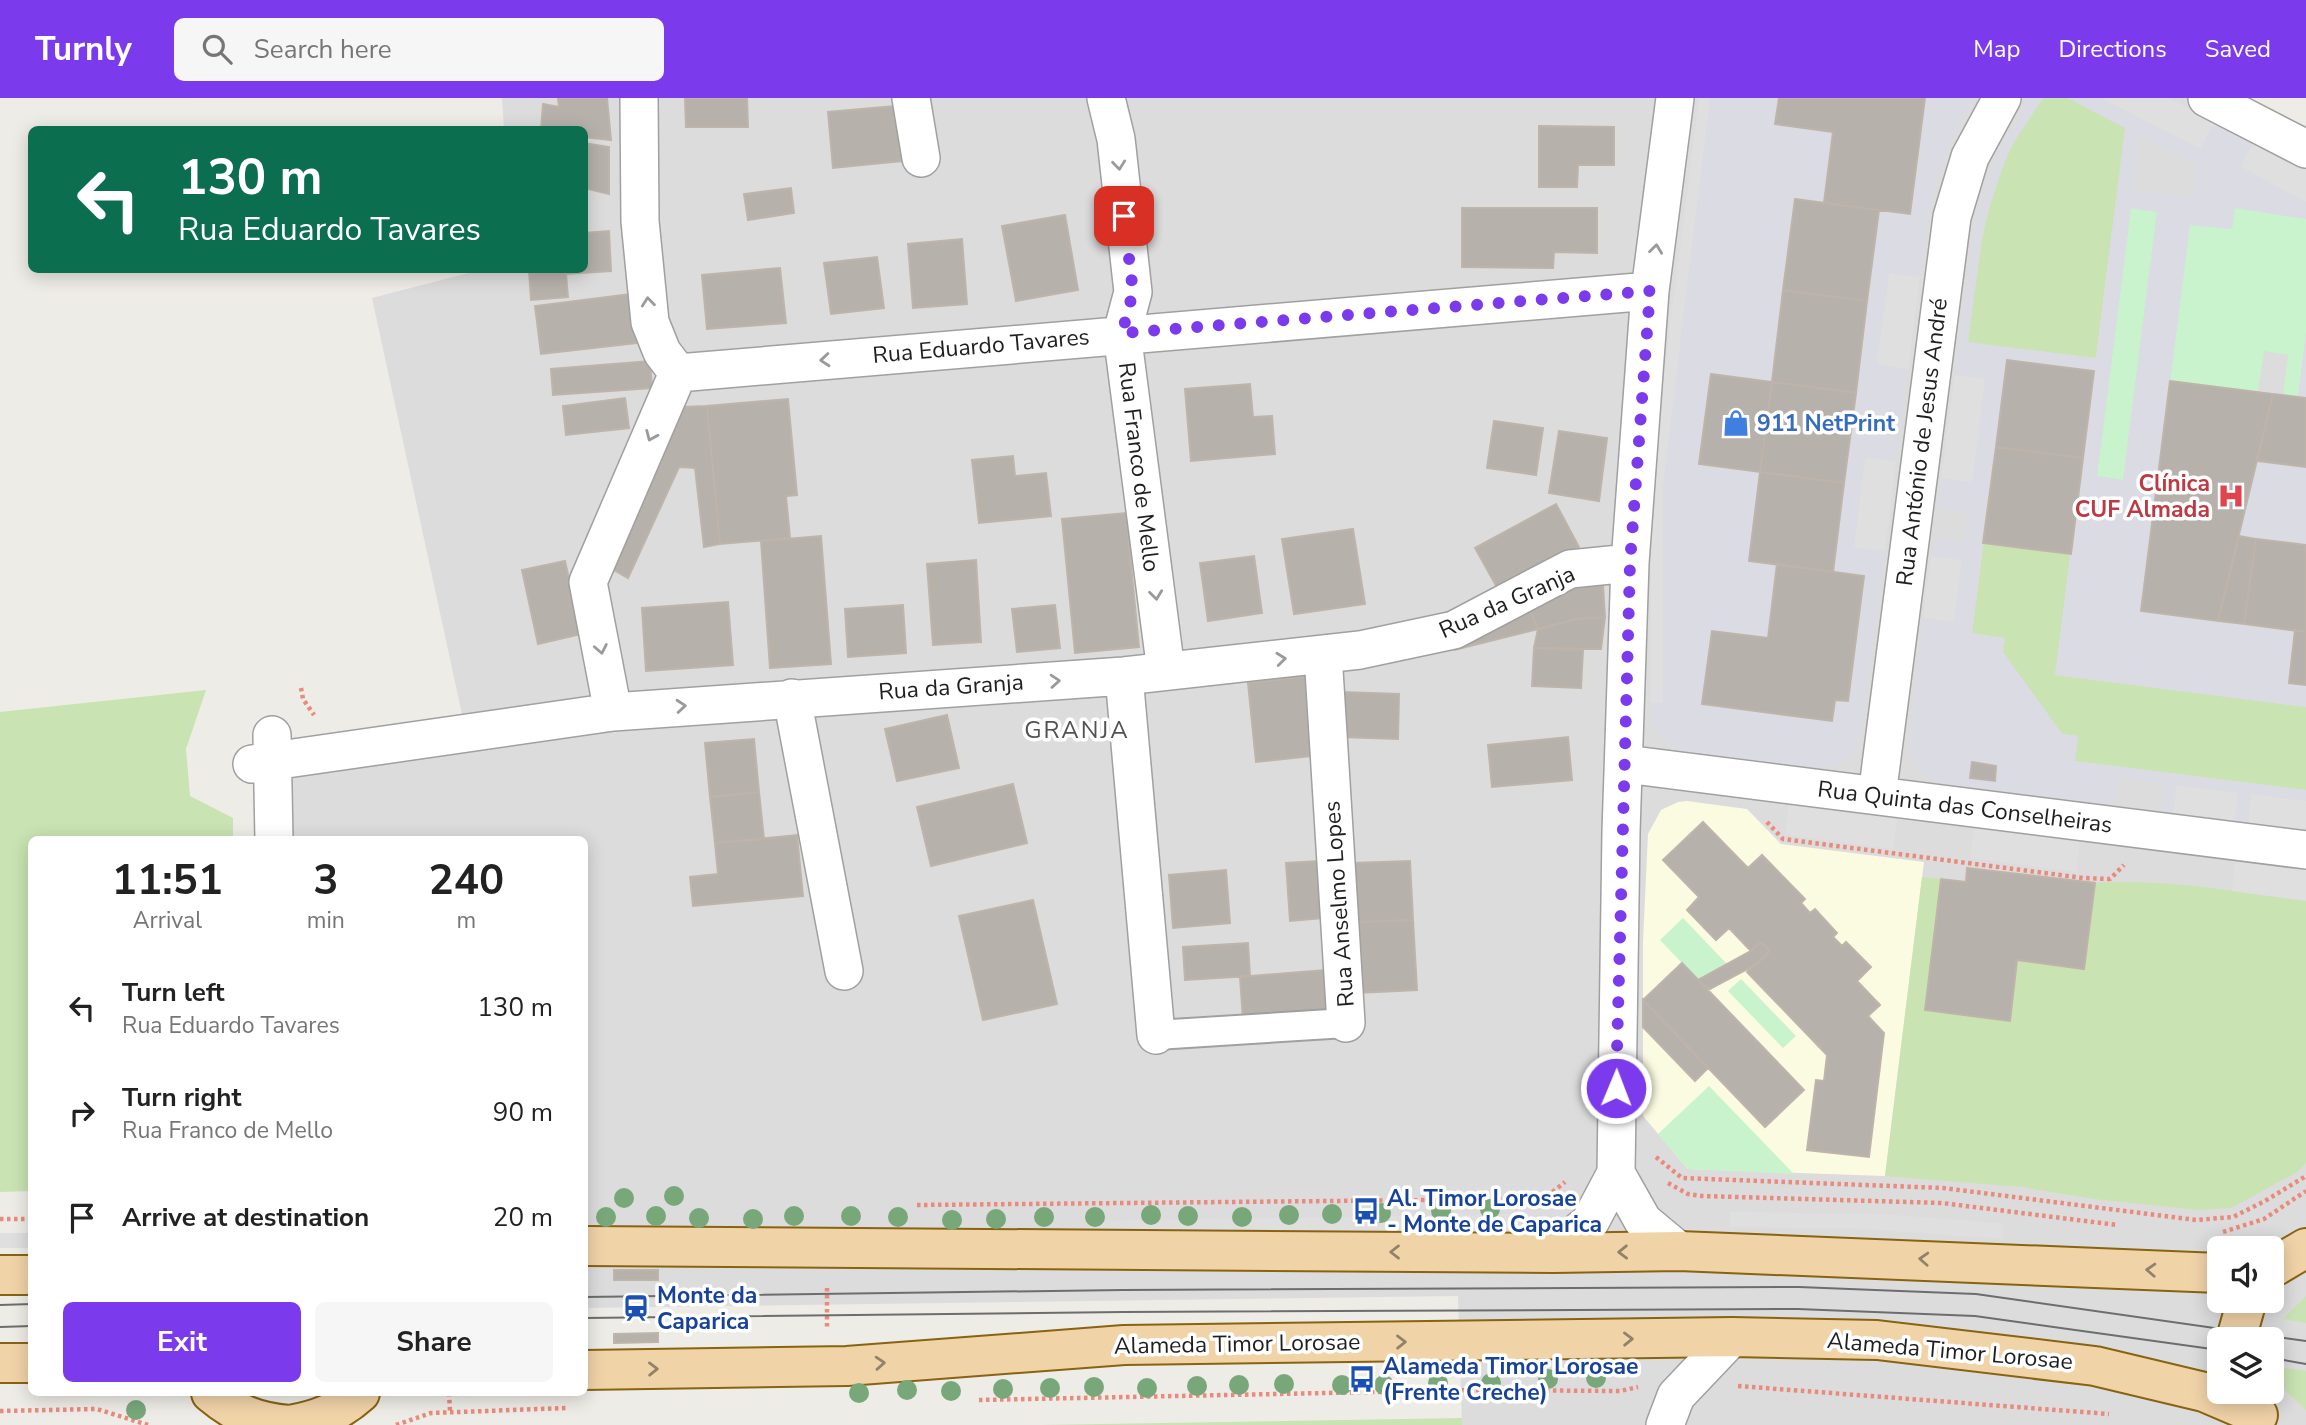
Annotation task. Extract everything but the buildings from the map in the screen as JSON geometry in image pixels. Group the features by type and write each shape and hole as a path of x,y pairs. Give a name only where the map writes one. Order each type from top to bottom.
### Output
{"main road":[{"path":"588,1246 1553,1253 1679,1251 2207,1273"},
{"path":"0,1275 28,1275"},
{"name":"Alameda Timor Lorosae","path":"588,1370 828,1366 1124,1345 1732,1337 1877,1340 2095,1366 2204,1392 2257,1410"},
{"path":"0,1363 28,1363"},
{"path":"227,1410 260,1422 289,1425 319,1420 348,1408"}],"street":[{"path":"613,712 588,582 678,373 662,352 650,322 640,221 639,98"},
{"path":"911,98 921,158"},
{"name":"Rua Franco de Mello","path":"1106,98 1116,139 1133,292 1122,333 1166,671"},
{"path":"1553,1253 1590,1223 1616,1173 1630,563 1650,291 1675,98"},
{"name":"Rua António de Jesus André","path":"1877,796 1952,217 1970,157 2001,98"},
{"path":"2207,98 2306,149"},
{"name":"Rua Eduardo Tavares","path":"678,373 1122,333 1650,291"},
{"name":"Rua da Granja","path":"274,836 265,753 613,712 1124,676 1323,654 1413,640 1454,630 1570,569 1630,563"},
{"name":"Rua Anselmo Lopes","path":"1124,676 1157,1035 1346,1023 1323,654"},
{"path":"792,698 844,971"},
{"name":"Rua Quinta das Conselheiras","path":"1625,764 2306,850"},
{"path":"1616,1173 1643,1221 1679,1251"},
{"path":"1665,1425 1676,1396 1691,1377 1732,1337"}],"path":[{"path":"1757,813 1783,839 2110,879"},
{"path":"1652,1153 1682,1178 1943,1188 2196,1220 2233,1217 2306,1176"},
{"path":"906,1205 1535,1199 1550,1194 1565,1182 1576,1179"},
{"path":"1661,1180 1688,1194 1702,1196 1942,1203 2121,1226"},
{"path":"2220,1233 2264,1219 2306,1191"},
{"path":"0,1219 28,1219"},
{"path":"826,1248 828,1366"},
{"path":"968,1400 1474,1390 1620,1391 1639,1387 1656,1378 1691,1377 1738,1387 2082,1410 2118,1415"},
{"path":"449,1396 450,1411"},
{"path":"396,1425 431,1413 450,1411 570,1408"},
{"path":"0,1411 97,1409 148,1425"}],"shaded area":[{"path":"502,98 2246,98 2306,129 2306,1425 1462,1425 1458,1296 588,1308 588,836 278,836 278,763 466,733 372,298 468,273 588,273 588,126 504,126"},
{"path":"1699,98 1710,98 1663,485 1663,703 1651,703 1651,513 1659,414"},
{"path":"1710,98 1779,98 1776,124 1833,132 1824,203 1795,200 1772,382 1711,374 1699,464 1760,472 1777,564 1768,638 1712,631 1702,704 1832,721 1835,700 1848,701 1864,576 1833,572 1879,210 1910,214 1925,98 1974,98 1958,127 1940,172 1929,212 1920,277 1889,273 1877,364 1908,369 1896,461 1865,458 1854,547 1885,551 1861,735 1850,757 1834,766 1807,769 1685,753 1667,744 1653,723 1651,703 1663,703 1663,485"},
{"path":"2030,98 2043,98 2008,151 1984,224 1968,342 2096,358 2125,128 2068,98 2101,98 2200,149 2215,122 2253,142 2241,167 2306,202 2306,219 2235,208 2232,229 2190,225 2141,610 2295,630 2289,683 2306,685 2306,707 2055,675 2093,370 2007,360 1972,633 2005,638 2003,652 2062,734 2078,736 2075,761 2306,790 2306,801 2251,794 2248,823 2235,821 2238,793 2177,785 2173,813 2160,811 2164,784 2119,778 2115,805 1944,784 1924,775 1916,766 1909,748 1923,618 1954,622 1962,560 1931,556 1934,538 1964,541 1968,512 1937,508 1941,478 1972,482 1985,379 1955,374 1975,222 2000,147","holes":["2140,136 2197,165 2194,197 2133,190","2131,208 2157,212 2123,480 2097,476","1972,762 1996,766 1994,781 1970,778"]},
{"path":"2101,98 2169,98 2215,122 2201,149"},
{"path":"2253,142 2306,170 2306,202 2240,167"},
{"path":"1889,273 1920,277 1908,369 1877,364"},
{"path":"2306,333 2306,398 2298,397"},
{"path":"1955,375 1985,378 1972,482 1941,478"},
{"path":"1865,457 1896,461 1885,551 1854,547"},
{"path":"2257,461 2306,467 2306,545 2239,536"},
{"path":"1931,556 1962,560 1954,622 1923,618"},
{"path":"2177,785 2238,793 2235,821 2173,813"},
{"path":"2251,794 2306,801 2306,830 2248,823"},
{"path":"1687,801 1747,809 1781,844 1924,862 1885,1176 1688,1169 1643,1116 1643,941 1648,834 1661,810"},
{"path":"1789,805 1897,819 1893,849 1785,835"},
{"path":"1974,828 2080,842 2076,872 1970,858"},
{"path":"2235,862 2306,870 2306,901 2232,891"},
{"path":"1730,1212 1882,1214 1973,1221 2003,1224 2002,1239 1851,1228 1730,1227"},
{"path":"1516,1214 1516,1229 1090,1236 1090,1221"},
{"path":"0,1233 28,1233 28,1248 0,1248"}],"green space":[{"path":"2043,98 2068,98 2125,128 2096,358 1968,343 1981,246 1997,184 2008,154"},
{"path":"2131,208 2157,212 2123,480 2097,476"},
{"path":"2235,208 2306,219 2306,333 2298,397 2283,395 2288,355 2264,351 2258,391 2170,381 2190,224"},
{"path":"1983,543 2071,554 2055,675 2306,707 2306,790 2075,761 2078,736 2062,734 2003,652 1972,633"},
{"path":"206,690 186,749 190,796 233,818 233,836 28,836 28,1191 0,1192 0,712"},
{"path":"1922,877 1941,879 1925,1009 2009,1021 2017,960 2084,968 2095,883 2175,884 2306,901 2306,1163 2297,1172 2231,1208 2198,1210 2094,1199 2022,1187 1885,1176"},
{"path":"1683,918 1727,964 1698,980 1660,940"},
{"path":"1741,979 1796,1036 1783,1048 1728,991"},
{"path":"1709,1086 1794,1174 1688,1169 1658,1134"},
{"path":"2306,1296 2306,1323 2283,1319"},
{"path":"2284,1368 2306,1371 2306,1410 2286,1391"},
{"path":"1462,1418 1462,1425 1040,1425"}],"tram line":[{"path":"588,1297 1123,1290 1799,1287 1976,1294 2306,1341"},
{"path":"0,1305 28,1304"},
{"path":"588,1318 1798,1309 1975,1316 2207,1348"},
{"path":"0,1327 28,1326"},
{"path":"2284,1360 2306,1364"}],"place":[{"name":"911 NetPrint","path":"1736,423"},
{"name":"Clínica CUF Almada","path":"2231,496"},
{"name":"Al. Timor Lorosae - Monte de Caparica","path":"1366,1211"},
{"name":"Monte da Caparica","path":"636,1308"},
{"name":"Alameda Timor Lorosae (Frente Creche)","path":"1362,1379"}],"district":[{"name":"GRANJA","path":"1077,730"}],"route":[{"path":"1124,216 1133,292 1122,333 1650,291 1630,563 1616,1088"}]}
